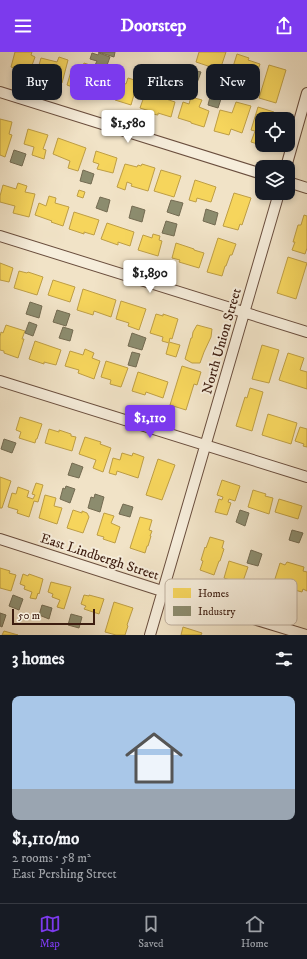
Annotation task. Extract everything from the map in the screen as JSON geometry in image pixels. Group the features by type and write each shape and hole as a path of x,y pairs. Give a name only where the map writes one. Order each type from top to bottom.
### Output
{"street":[{"path":"0,92 255,172"},
{"path":"288,160 307,93"},
{"path":"295,184 307,188"},
{"name":"North Union Street","path":"166,579 277,200"},
{"path":"0,236 307,332"},
{"path":"0,381 307,477"},
{"name":"East Lindbergh Street","path":"0,539 165,592"},
{"name":"North Union Street","path":"150,635 165,581"},
{"name":"East Lindbergh Street","path":"273,625 306,635"}],"building: Homes":[{"path":"15,52 32,52 31,55 35,57 32,64 12,64 11,67"},
{"path":"199,52 226,52 222,64 206,64 206,65 196,62"},
{"path":"237,54 260,64 234,64"},
{"path":"59,57 68,60 62,83 62,64 39,64 41,58 57,62"},
{"path":"269,65 286,70 276,103 260,98"},
{"path":"70,75 70,86 67,85"},
{"path":"128,78 133,80 133,98 131,105 115,100 125,100"},
{"path":"143,100 169,100 175,102 171,117 158,113 158,115 152,114 153,112 140,108"},
{"path":"190,100 202,100 199,107 209,111 204,127 178,118 183,102 189,104"},
{"path":"236,102 251,106 242,133 231,129 229,135 214,131 220,110 232,113"},
{"path":"258,107 274,112 256,112"},
{"path":"255,117 255,131 251,130"},
{"path":"0,119 12,122 9,134 12,135 5,157 0,155"},
{"path":"28,129 48,135 43,149 46,150 44,159 32,155 34,147 24,144"},
{"path":"255,131 255,143 251,142"},
{"path":"58,138 86,148 78,171 68,168 70,161 53,154"},
{"path":"96,151 117,158 113,173 97,169 99,164 93,162"},
{"path":"125,164 137,167 138,165 141,166 142,164 155,168 148,191 131,186 132,184 127,182 125,190 117,187"},
{"path":"161,170 181,176 174,197 154,191"},
{"path":"195,180 216,187 211,202 197,198 196,202 189,200"},
{"path":"18,183 27,186 25,192 35,194 29,217 13,213 15,206 0,202 3,185 16,189"},
{"path":"79,190 85,192 83,198 77,196"},
{"path":"234,193 251,198 242,225 240,224 238,230 223,226"},
{"path":"49,196 56,198 55,203 69,207 63,226 35,215 39,203 46,206"},
{"path":"74,212 99,220 94,235 84,232 84,234 69,229"},
{"path":"304,215 307,216 307,248 305,254 292,250 298,225 301,225"},
{"path":"107,223 134,232 130,246 118,242 118,245 101,239"},
{"path":"153,234 160,236 159,240 162,241 158,256 138,250 143,235 152,238"},
{"path":"218,238 236,244 232,255 230,255 225,266 222,276 207,272"},
{"path":"176,243 204,253 199,268 179,262 180,260 172,258"},
{"path":"288,257 307,263 296,299 277,293"},
{"path":"0,263 13,268 9,282 0,280"},
{"path":"19,271 28,272 43,277 37,295 14,288"},
{"path":"53,280 75,287 70,302 48,295"},
{"path":"83,289 116,300 111,317 94,311 93,315 77,310"},
{"path":"121,301 146,309 139,330 128,326 129,323 116,319"},
{"path":"156,314 163,316 163,314 178,319 172,339 170,338 169,342 180,345 176,357 166,354 169,343 162,341 163,337 150,333"},
{"path":"6,325 25,331 18,358 0,350 1,332 3,333"},
{"path":"197,325 212,329 211,337 200,363 192,363 185,359 193,332"},
{"path":"35,341 61,350 56,365 44,362 44,364 29,359"},
{"path":"262,345 279,350 269,383 252,379"},
{"path":"85,349 94,353 92,358 100,361 94,379 78,373 79,370 65,366 70,351 83,355"},
{"path":"288,353 304,358 300,370 307,372 307,389 279,380"},
{"path":"106,361 128,368 121,387 110,384 111,380 101,377"},
{"path":"182,366 201,372 197,385 194,384 186,410 170,405"},
{"path":"138,372 168,382 163,398 146,392 145,395 132,391"},
{"path":"250,388 263,392 252,431 236,426 245,397 247,398"},
{"path":"268,414 297,423 291,444 262,435"},
{"path":"20,417 42,424 35,443 19,438 21,432 16,430"},
{"path":"300,427 307,429 307,447 303,446 304,444 295,441"},
{"path":"49,429 59,432 59,430 76,437 72,451 45,443"},
{"path":"85,437 101,442 100,444 111,448 103,472 93,468 96,460 79,454"},
{"path":"122,453 132,456 133,453 144,457 138,478 117,471 116,475 109,473 113,458 120,460"},
{"path":"158,459 175,465 162,500 146,495"},
{"path":"0,477 11,481 2,508 0,508"},
{"path":"222,480 240,486 235,501 229,499 228,502 231,503 227,515 215,512 219,499 222,500 223,497 217,495"},
{"path":"36,483 43,485 38,502 34,501 29,517 17,513 18,510 8,507 12,493 16,494 18,487 29,491 27,497 33,499 35,495 32,494"},
{"path":"253,490 273,498 269,514 248,507"},
{"path":"45,495 56,498 54,506 62,508 57,524 39,518"},
{"path":"279,499 302,506 298,519 275,512"},
{"path":"73,510 87,513 89,517 83,533 67,528"},
{"path":"104,513 114,516 111,523 120,527 115,543 103,539 104,537 97,535"},
{"path":"140,517 152,520 149,530 152,531 151,536 145,553 130,548"},
{"path":"210,537 224,541 222,548 224,549 214,575 200,570 203,561 201,560"},
{"path":"229,561 248,567 244,579 224,578"},
{"path":"287,562 304,567 303,571 307,572 307,591 303,589 302,592 297,591 297,579 275,579 280,563 285,565"},
{"path":"0,568 10,571 9,573 16,575 11,591 0,588"},
{"path":"23,574 28,576 29,574 43,579 36,599 30,598 32,592 24,589 25,586 20,584"},
{"path":"51,582 71,587 64,609 57,607 60,600 52,597 53,594 48,592"},
{"path":"84,595 104,599 99,614 84,609 86,606 81,604"},
{"path":"114,602 133,608 125,635 116,635 105,632"},
{"path":"183,627 202,633 201,635 181,635"},
{"path":"4,631 18,635 2,635"}],"building: Industry":[{"path":"98,52 115,52 114,57"},
{"path":"92,53 98,55 99,53 110,57 107,64 96,64 97,61 90,59"},
{"path":"198,71 201,72 198,80"},
{"path":"209,100 221,100 218,108 208,105"},
{"path":"14,150 26,154 22,166 10,162"},
{"path":"83,170 94,174 91,184 80,181"},
{"path":"100,197 110,200 107,212 96,208"},
{"path":"171,200 183,203 179,216 167,212"},
{"path":"132,206 145,210 142,222 129,218"},
{"path":"206,209 218,213 215,225 203,221"},
{"path":"166,221 177,224 174,236 162,233"},
{"path":"30,302 42,306 39,318 26,314"},
{"path":"57,310 70,314 66,326 53,322"},
{"path":"29,322 37,325 33,336 25,333"},
{"path":"63,327 73,330 70,341 59,338"},
{"path":"132,333 146,338 142,350 128,346"},
{"path":"132,352 140,354 136,367 128,365"},
{"path":"4,439 16,443 12,453 1,449"},
{"path":"72,463 83,467 79,478 68,475"},
{"path":"66,486 75,489 70,503 60,499 63,488 65,489"},
{"path":"95,494 104,497 100,512 88,508 91,497 94,498"},
{"path":"123,504 133,507 130,517 119,514"},
{"path":"240,510 249,513 245,526 236,522"},
{"path":"292,530 303,533 299,543 289,540"},
{"path":"251,550 262,554 258,566 247,563"},
{"path":"13,595 23,599 19,610 9,606"},
{"path":"42,605 52,608 49,619 39,615"},
{"path":"0,613 6,615 2,627 0,626"},
{"path":"71,614 82,617 79,628 68,625"}]}
